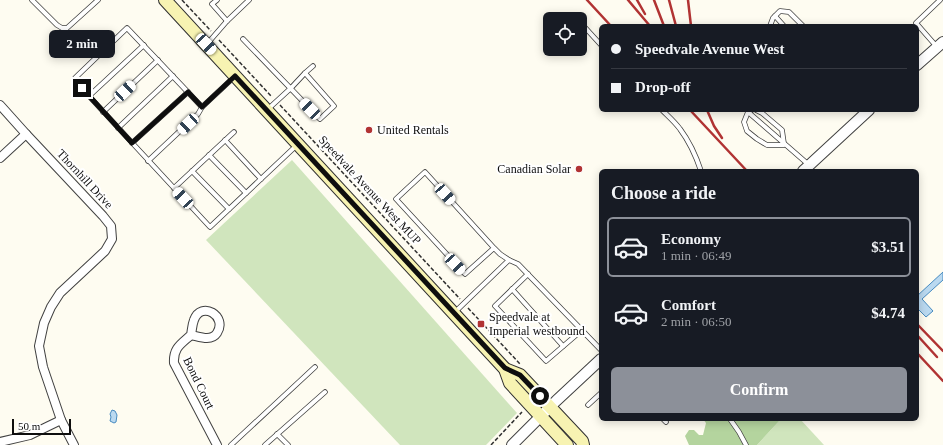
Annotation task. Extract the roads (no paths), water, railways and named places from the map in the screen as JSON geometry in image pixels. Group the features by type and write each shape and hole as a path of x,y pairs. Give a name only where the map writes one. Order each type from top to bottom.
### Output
{"main road":[{"path":"165,0 505,368 520,375 582,441 582,445"},
{"path":"505,368 510,383 567,445"}],"street":[{"path":"919,64 940,44"},
{"name":"Thornhill Drive","path":"0,105 111,226 112,239 105,251 60,293 51,307 44,323 39,346 43,367 61,420 74,445"},
{"path":"806,168 867,112"},
{"path":"0,158 26,134"},
{"name":"Bond Court","path":"191,335 179,345 174,353 174,363 217,445"},
{"path":"512,445 599,361"},
{"path":"0,442 30,435 61,420"}],"lane":[{"path":"32,0 57,25 62,28 68,28 98,0"},
{"path":"208,0 227,21"},
{"path":"212,4 217,0"},
{"path":"206,44 227,21 250,0"},
{"path":"917,24 916,23 940,0"},
{"path":"770,24 772,18 780,11 789,12 801,24"},
{"path":"776,16 782,24"},
{"path":"919,26 940,44"},
{"path":"202,107 127,28 75,78 75,81 103,112 210,227 298,144"},
{"path":"587,30 599,43"},
{"path":"242,39 320,119 334,106 305,74"},
{"path":"89,96 144,45"},
{"path":"103,112 158,60"},
{"path":"266,110 291,88 312,66"},
{"path":"118,128 173,76"},
{"path":"148,161 198,114 202,107 235,76"},
{"path":"132,143 188,92"},
{"path":"664,112 679,128 687,140 695,154 700,169"},
{"path":"784,145 767,145 748,131 744,122 748,112 784,145 806,168"},
{"path":"760,112 782,130 784,145"},
{"path":"174,188 234,132"},
{"path":"225,140 261,179"},
{"path":"209,155 246,193"},
{"path":"192,171 229,209"},
{"path":"494,248 465,274 396,199 425,172 494,248 500,254 518,264 599,348"},
{"path":"454,313 510,260"},
{"path":"528,274 495,306 546,361 582,330"},
{"path":"512,289 564,346"},
{"path":"231,445 315,367"},
{"path":"264,445 325,392"},
{"path":"588,405 599,395"},
{"path":"731,421 746,445"},
{"path":"277,434 288,445"}],"water":[{"path":"943,272 943,280 922,299 933,311 926,317 919,310 919,294"},
{"path":"112,410 115,411 117,415 116,422 114,423 110,421 110,414"}],"railway":[{"path":"587,0 609,24"},
{"path":"628,0 648,24"},
{"path":"637,0 645,14"},
{"path":"654,0 663,24"},
{"path":"669,0 675,24"},
{"path":"688,0 691,24"},
{"path":"692,112 745,169"},
{"path":"708,112 714,126 722,138"},
{"path":"919,326 943,351"},
{"path":"919,337 937,357"},
{"path":"919,355 943,381"}],"place":[{"name":"United Rentals","path":"369,130"},
{"name":"Canadian Solar","path":"579,169"},
{"name":"Speedvale at Imperial westbound","path":"481,324"}]}
